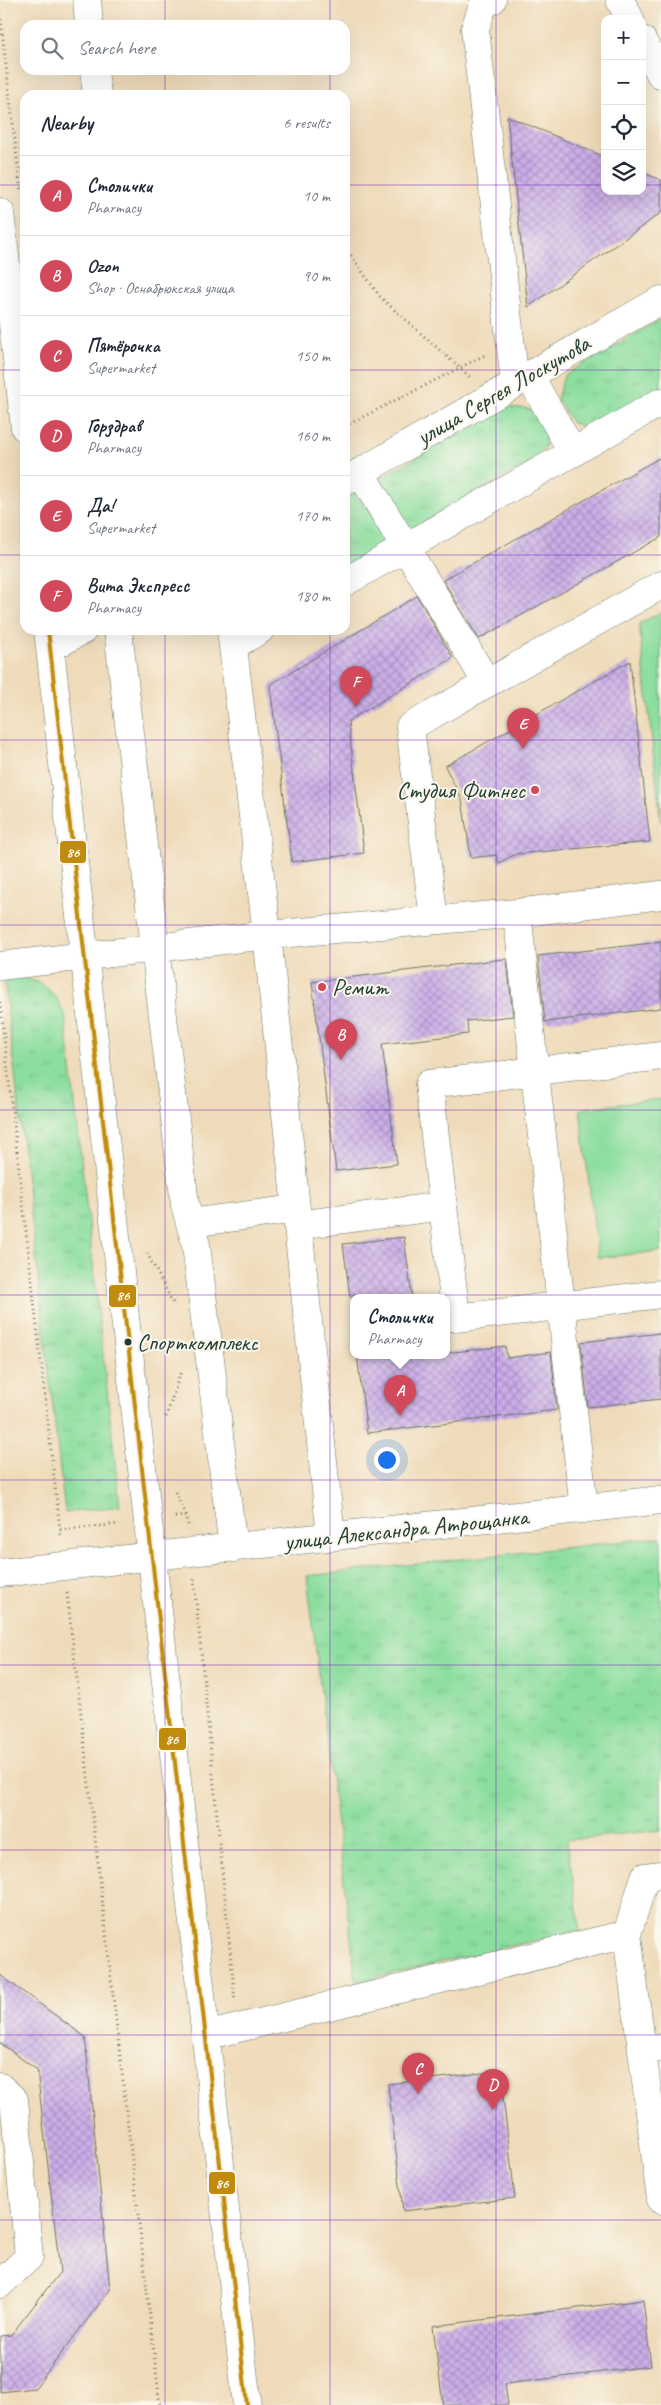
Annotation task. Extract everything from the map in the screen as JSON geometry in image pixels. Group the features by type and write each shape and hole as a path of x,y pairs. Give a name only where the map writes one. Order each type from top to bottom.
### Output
{"street":[{"path":"87,0 89,20"},
{"path":"492,0 483,5 475,29 510,341 513,385 572,452"},
{"path":"620,0 628,15"},
{"path":"646,47 661,75"},
{"path":"95,75 96,90"},
{"path":"11,206 5,300 20,396"},
{"name":"улица Сергея Лоскутова","path":"353,476 661,300"},
{"path":"350,579 661,402"},
{"path":"353,476 406,547 487,683"},
{"path":"434,920 410,727 661,584"},
{"path":"64,635 49,639 247,2405"},
{"path":"119,635 185,1205 196,1245 233,1548"},
{"path":"232,638 267,935 331,1537"},
{"path":"0,966 267,935 517,913 661,895"},
{"path":"517,913 584,1509"},
{"path":"661,1056 430,1084 456,1318 661,1294"},
{"path":"190,1223 444,1206"},
{"name":"улица Александра Атрощанка","path":"0,1573 661,1500"},
{"path":"661,1876 645,1877 627,1934 652,2049 661,2200"},
{"path":"205,2036 627,1934"},
{"path":"0,2087 14,2100 28,2257 0,2284"}],"path":[{"path":"0,14 11,206"},
{"path":"350,254 381,298 459,369 513,385"},
{"path":"350,424 459,369 510,341"},
{"path":"0,1002 66,1566 160,2405"},
{"path":"193,1576 238,2028"}],"green space":[{"path":"661,319 661,392 590,429 572,423 557,399 564,375"},
{"path":"506,407 525,408 532,411 547,432 547,442 539,458 408,531 378,479"},
{"path":"360,490 388,542 350,564 350,495"},
{"path":"661,612 661,822 639,624"},
{"path":"4,978 26,979 42,984 55,996 65,1015 120,1506 65,1513"},
{"path":"661,1099 661,1251 598,1258 580,1109"},
{"path":"661,1537 661,1830 567,1840 580,1930 356,1982 307,1576"}],"building":[{"path":"507,116 601,155 601,195 646,195 646,174 661,180 661,213 528,307"},
{"path":"661,457 661,537 479,639 443,580"},
{"path":"417,596 453,658 348,721 364,853 292,862 270,685"},
{"path":"630,661 650,842 516,854 499,863 496,855 471,858 462,800 445,766"},
{"path":"661,942 661,1008 545,1022 538,956"},
{"path":"507,960 513,1016 467,1021 468,1034 382,1044 397,1164 336,1171 312,982"},
{"path":"404,1237 412,1294 350,1294 350,1297 343,1244"},
{"path":"661,1333 661,1399 588,1407 581,1342"},
{"path":"505,1346 507,1358 551,1352 557,1410 367,1433 358,1359 450,1359 450,1353"},
{"path":"0,1975 85,2037 110,2290 35,2388 0,2392 0,2336 11,2335 60,2272 37,2070 0,2043"},
{"path":"500,2071 515,2198 403,2211 388,2084"},
{"path":"643,2300 651,2366 505,2384 508,2405 443,2405 433,2326"}],"transit line":[{"name":"86","path":"49,635 247,2405"}],"place":[{"name":"Вита Экспресс","path":"356,707"},
{"name":"Да!","path":"523,749"},
{"name":"Студия Фитнес","path":"535,790"},
{"name":"Ремит","path":"322,987"},
{"name":"Ozon","path":"341,1060"},
{"name":"Спорткомплекс","path":"128,1342"},
{"name":"Столички","path":"400,1416"},
{"name":"Пятёрочка","path":"418,2094"},
{"name":"Горздрав","path":"493,2110"}]}
